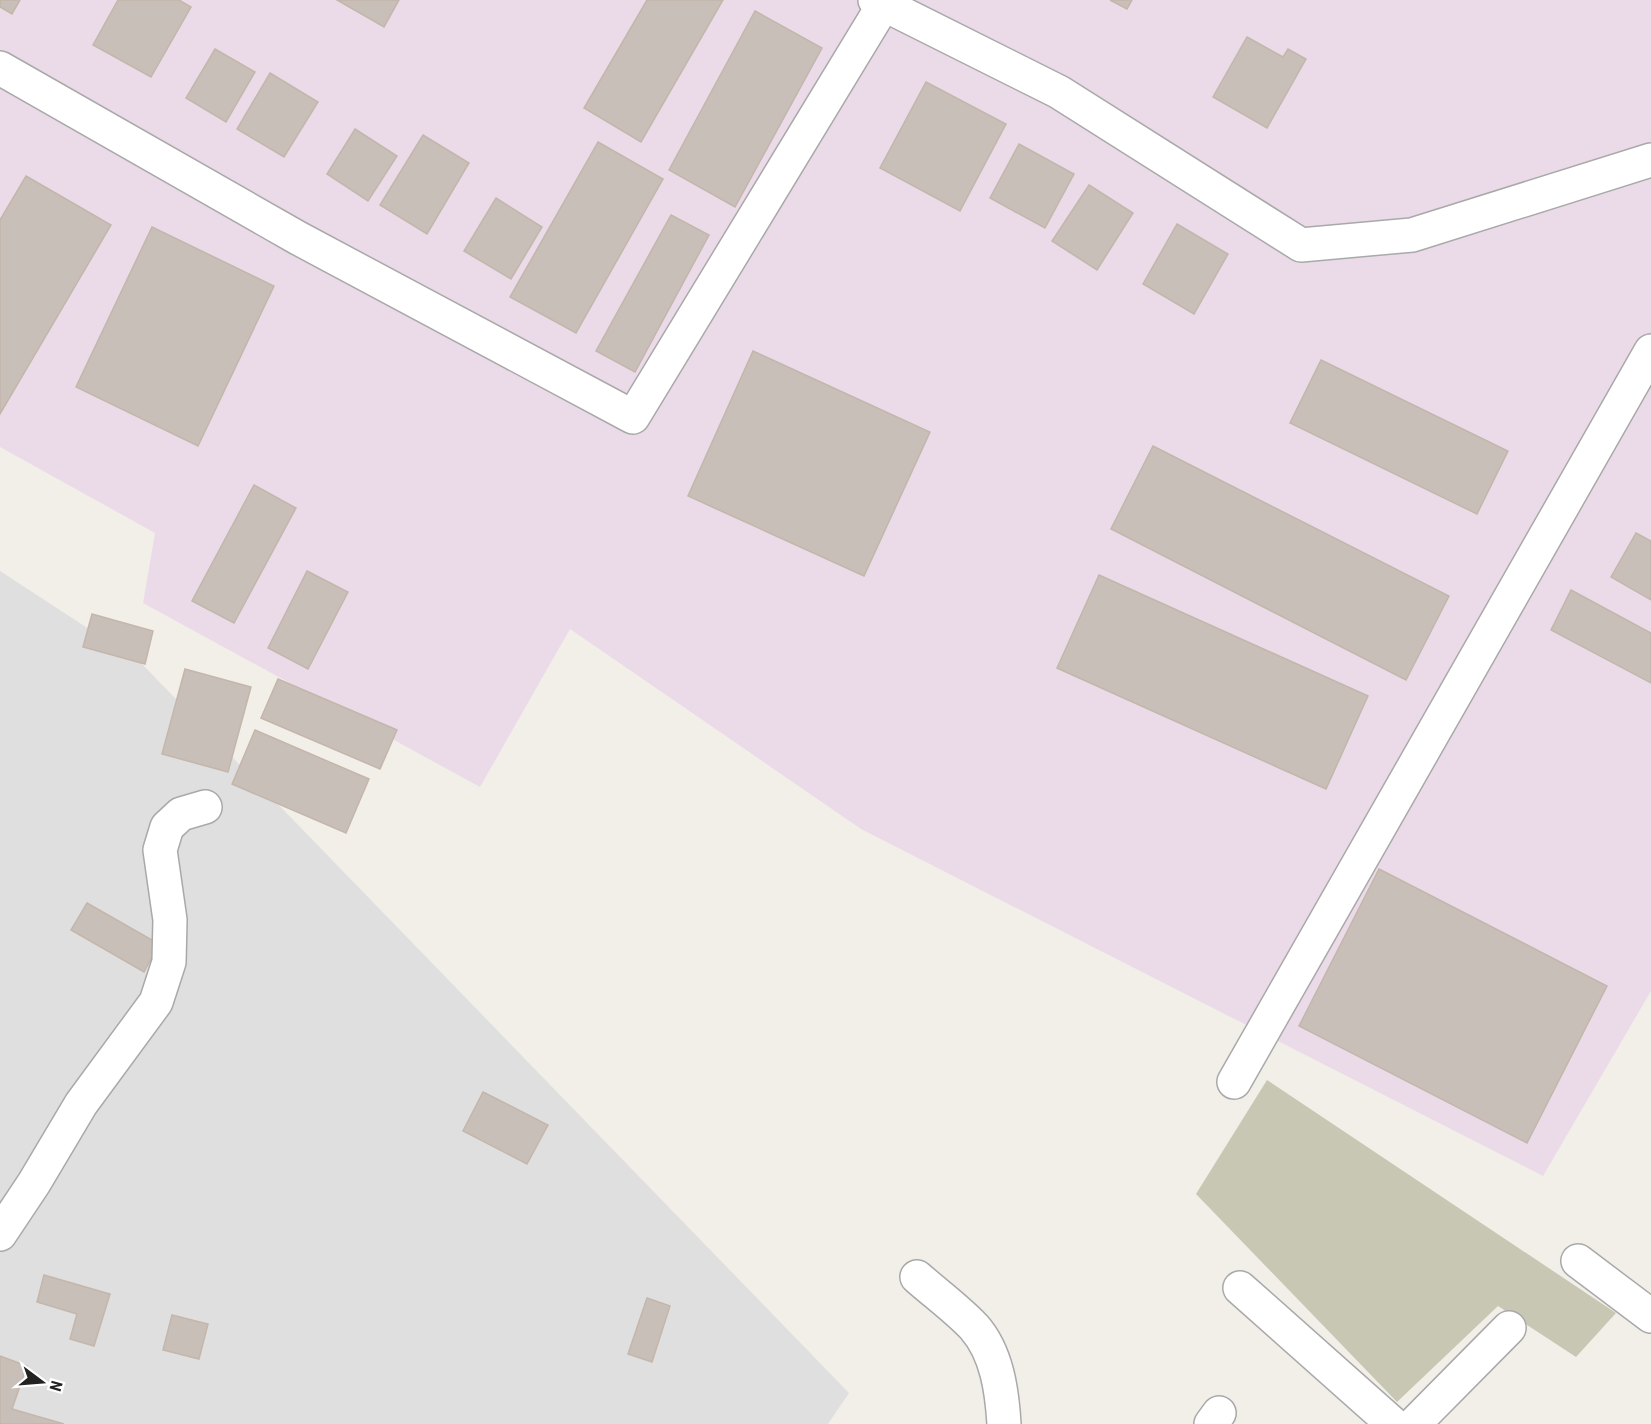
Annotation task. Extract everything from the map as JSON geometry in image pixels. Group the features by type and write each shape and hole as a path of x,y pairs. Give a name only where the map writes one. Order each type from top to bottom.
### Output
{"street":[{"path":"0,68 298,238 633,417 880,2 1059,92 1301,245 1412,235 1651,160"},
{"path":"1234,1082 1651,351"},
{"path":"0,1234 34,1183 81,1104 156,1002 169,962 170,931 160,849 167,827 181,814 205,807"},
{"path":"1578,1261 1651,1317"},
{"path":"917,1277 974,1327 989,1348 1002,1392 1004,1424"},
{"path":"1240,1288 1379,1419"},
{"path":"1414,1424 1509,1328"}],"shaded area":[{"path":"0,0 1651,0 1651,991 1543,1176 861,829 570,629 480,787 143,603 155,533 0,447"},
{"path":"0,571 141,663 849,1393 828,1424 0,1424"},
{"path":"1267,1080 1616,1313 1576,1357 1498,1306 1397,1402 1196,1194"}],"building":[{"path":"0,0 20,0 12,14 0,7"},
{"path":"118,0 179,0 191,7 151,77 93,45"},
{"path":"337,0 399,0 384,27"},
{"path":"647,0 723,0 641,142 584,108"},
{"path":"1110,0 1132,0 1127,9"},
{"path":"755,11 822,48 735,207 669,170"},
{"path":"1247,37 1283,57 1288,49 1306,59 1267,128 1213,97"},
{"path":"215,49 255,72 226,122 186,98"},
{"path":"270,73 318,102 284,157 237,129"},
{"path":"926,82 1006,124 960,211 880,168"},
{"path":"355,129 397,156 368,201 327,174"},
{"path":"423,135 469,163 427,234 380,205"},
{"path":"598,142 663,179 576,333 510,297"},
{"path":"1019,144 1074,174 1045,228 990,198"},
{"path":"26,176 111,225 0,414 0,220"},
{"path":"1089,185 1133,213 1097,270 1052,241"},
{"path":"496,198 542,227 511,279 464,251"},
{"path":"671,215 709,235 635,372 596,351"},
{"path":"1177,224 1228,254 1194,314 1143,284"},
{"path":"152,227 274,286 198,446 76,387"},
{"path":"753,351 930,432 864,576 688,496"},
{"path":"1321,360 1508,451 1477,514 1290,423"},
{"path":"1153,446 1449,596 1406,680 1111,529"},
{"path":"254,485 296,508 234,623 192,601"},
{"path":"1636,533 1651,541 1651,600 1611,577"},
{"path":"307,571 348,592 308,669 268,648"},
{"path":"1099,575 1368,696 1326,789 1057,668"},
{"path":"1571,590 1651,633 1651,683 1551,630"},
{"path":"92,614 153,631 145,664 83,647"},
{"path":"185,669 251,687 228,772 162,754"},
{"path":"278,679 397,730 380,769 261,718"},
{"path":"255,730 369,779 346,833 232,784"},
{"path":"1379,869 1607,986 1527,1143 1299,1026"},
{"path":"87,903 159,944 144,972 71,930"},
{"path":"483,1092 548,1125 527,1164 463,1131"},
{"path":"44,1275 110,1294 94,1346 70,1339 77,1314 37,1302"},
{"path":"647,1298 670,1306 652,1362 628,1354"},
{"path":"172,1315 208,1324 199,1359 163,1350"},
{"path":"0,1356 27,1366 12,1409 64,1424 0,1424"}]}
